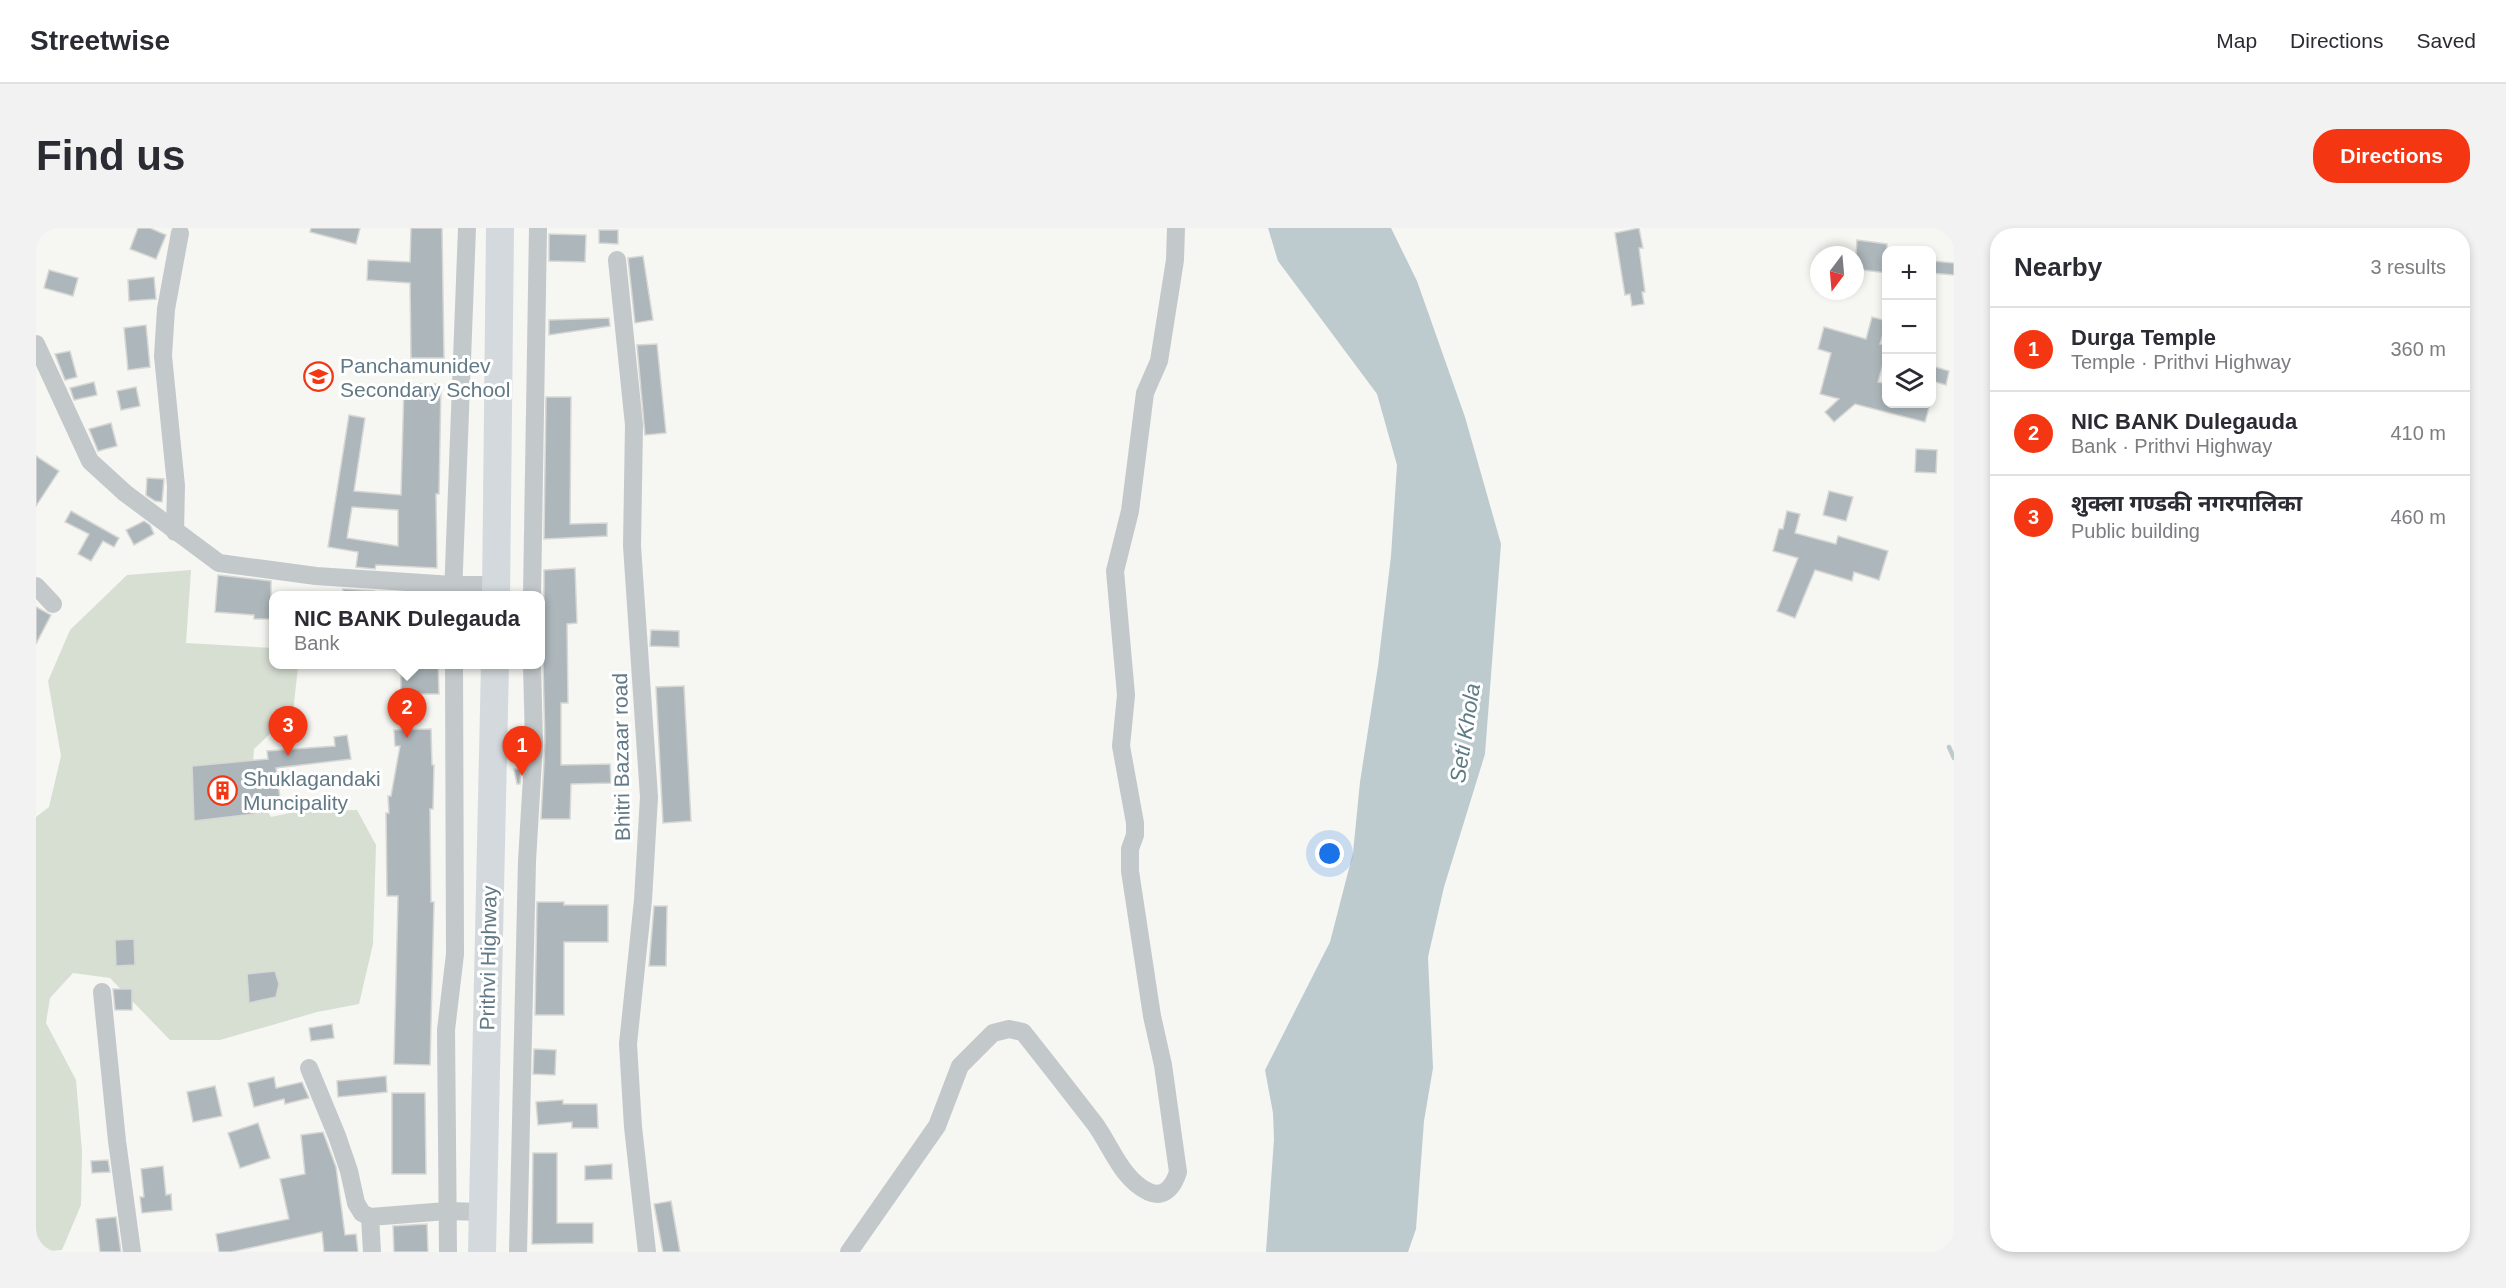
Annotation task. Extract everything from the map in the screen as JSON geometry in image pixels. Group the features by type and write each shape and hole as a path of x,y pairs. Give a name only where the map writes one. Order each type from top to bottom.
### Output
{"highway":[{"path":"496,590 500,228"},
{"name":"Prithvi Highway","path":"482,1252 495,669"}],"street":[{"path":"453,590 463,383 467,228"},
{"path":"532,591 538,228"},
{"path":"849,1252 937,1126 960,1066 993,1033 1009,1029 1023,1032 1097,1126 1131,1180 1150,1193 1163,1192 1174,1185 1178,1172 1163,1065 1152,1016 1130,871 1130,849 1135,835 1135,823 1121,746 1126,695 1115,571 1130,511 1145,393 1159,361 1175,260 1176,228"},
{"path":"175,532 176,486 163,356 166,309 180,233"},
{"name":"Bhitri Bazaar road","path":"617,260 634,425 633,546 649,797 643,900 628,1044 633,1127 647,1252"},
{"path":"36,344 90,461 125,493 219,563 453,590 496,590"},
{"path":"36,586 53,604"},
{"path":"448,1252 446,1030 455,942 454,669"},
{"path":"518,1252 527,861 534,743 532,669"},
{"path":"102,992 117,1141 132,1252"},
{"path":"309,1068 343,1153 356,1203 362,1213 370,1217 447,1211 483,1212"},
{"path":"370,1217 372,1252"}],"shaded area":[{"path":"191,570 186,643 269,648 269,669 298,669 293,712 254,749 251,786 271,817 299,811 357,810 376,845 373,944 359,1004 317,1012 220,1040 170,1040 110,978 73,973 50,998 46,1023 76,1080 82,1151 81,1205 62,1250 36,1252 36,817 49,807 61,756 48,681 70,630 127,575"}],"water":[{"name":"Seti Khola","path":"1268,228 1391,228 1417,281 1465,417 1501,544 1485,754 1444,887 1428,957 1433,1068 1424,1121 1416,1229 1408,1252 1266,1252 1274,1139 1273,1113 1265,1070 1330,942 1353,853 1360,782 1378,666 1391,556 1397,465 1377,394 1278,261"}],"building":[{"path":"138,228 150,228 166,235 156,259 130,249"},
{"path":"311,228 360,228 356,244 310,232"},
{"path":"411,228 442,228 444,358 411,358 410,283 367,280 368,260 410,262"},
{"path":"1639,228 1643,248 1639,248 1645,292 1642,292 1644,304 1632,306 1630,294 1625,295 1615,233"},
{"path":"599,230 618,230 618,244 599,243"},
{"path":"549,234 586,235 585,262 549,261"},
{"path":"1857,240 1887,244 1887,246 1882,246 1882,272 1864,270 1864,246 1857,246"},
{"path":"643,256 653,320 635,323 628,258"},
{"path":"1936,261 1954,263 1954,275 1936,273"},
{"path":"49,270 78,278 73,296 44,288"},
{"path":"154,277 156,299 129,301 128,280"},
{"path":"1872,317 1882,320 1880,344 1882,344 1882,368 1878,382 1882,383 1882,408 1929,408 1925,422 1855,404 1834,422 1825,412 1839,399 1820,394 1831,353 1818,349 1824,327 1866,339"},
{"path":"609,318 610,326 549,335 549,320"},
{"path":"146,325 150,367 128,370 124,328"},
{"path":"657,344 666,433 645,435 637,345"},
{"path":"70,351 77,377 65,380 55,354"},
{"path":"1936,367 1949,371 1946,385 1936,382"},
{"path":"94,382 97,395 74,400 70,388"},
{"path":"404,384 441,384 439,494 436,494 437,568 376,565 375,569 356,567 358,552 328,547 349,415 365,418 354,491 401,495","holes":["352,507 398,510 398,546 347,538"]},
{"path":"136,387 140,406 121,410 117,391"},
{"path":"546,397 571,397 570,524 607,523 607,536 544,539"},
{"path":"111,423 117,446 98,451 89,429"},
{"path":"1916,449 1937,450 1936,473 1915,472"},
{"path":"36,456 59,471 36,506"},
{"path":"147,478 164,479 162,502 155,501 146,495"},
{"path":"1829,491 1853,497 1846,521 1823,515"},
{"path":"71,511 119,538 114,547 103,541 91,561 78,554 89,534 65,522"},
{"path":"1787,511 1800,514 1795,533 1836,544 1838,536 1888,551 1879,580 1854,572 1852,581 1815,570 1795,618 1777,611 1798,558 1773,551 1779,529 1783,529"},
{"path":"144,521 150,525 154,534 134,545 126,530"},
{"path":"575,568 577,623 567,624 568,703 561,703 561,765 610,764 611,783 571,784 570,819 541,819 545,743 544,570"},
{"path":"218,575 271,581 269,619 254,619 254,615 215,612"},
{"path":"343,589 374,591 343,591"},
{"path":"36,607 51,615 36,644"},
{"path":"651,630 679,631 679,647 650,646"},
{"path":"401,669 438,669 439,694 401,694"},
{"path":"684,686 691,821 663,823 656,687"},
{"path":"431,729 432,765 434,765 433,809 430,809 431,902 434,902 430,1065 394,1064 398,896 387,896 386,813 389,813 388,796 391,796 400,746 395,746 394,730"},
{"path":"347,735 351,759 276,768 280,798 252,801 254,814 194,821 192,766 268,759 267,751 335,746 334,737"},
{"path":"514,769 521,769 520,784 517,784"},
{"path":"537,902 564,902 564,905 608,905 608,942 564,942 564,1015 535,1015"},
{"path":"654,906 667,906 666,966 649,966"},
{"path":"134,939 135,965 116,966 115,940"},
{"path":"275,971 279,984 276,997 249,1003 247,974"},
{"path":"113,989 132,989 132,1010 115,1010"},
{"path":"332,1024 334,1038 311,1041 309,1028"},
{"path":"534,1049 556,1050 555,1075 533,1074"},
{"path":"386,1076 387,1092 338,1097 337,1081"},
{"path":"274,1077 276,1088 302,1082 309,1098 285,1104 284,1099 254,1107 248,1083"},
{"path":"215,1086 222,1116 193,1122 187,1092"},
{"path":"392,1093 425,1093 426,1174 392,1174"},
{"path":"563,1100 563,1104 597,1104 598,1128 572,1128 572,1122 538,1125 536,1102"},
{"path":"258,1123 270,1158 240,1168 228,1133"},
{"path":"323,1132 336,1167 345,1235 356,1234 358,1252 324,1252 322,1232 231,1252 219,1252 216,1234 289,1219 280,1179 305,1174 301,1135"},
{"path":"533,1153 557,1153 557,1223 593,1223 593,1243 532,1244"},
{"path":"108,1160 110,1172 92,1173 91,1161"},
{"path":"612,1164 612,1179 585,1180 585,1166"},
{"path":"163,1166 166,1195 171,1194 172,1210 142,1213 140,1197 144,1197 141,1169"},
{"path":"671,1201 680,1252 663,1252 654,1204"},
{"path":"116,1217 121,1252 100,1252 96,1219"},
{"path":"427,1224 428,1252 394,1252 393,1226"}],"waterway":[{"path":"1949,747 1954,758"}],"place":[{"name":"Panchamunidev Secondary School","path":"319,377"},
{"name":"NIC BANK Dulegauda","path":"407,738"},
{"name":"शुक्ला गण्डकी नगरपालिका","path":"288,756"},
{"name":"Durga Temple","path":"522,776"},
{"name":"Shuklagandaki Muncipality","path":"222,790"}]}
